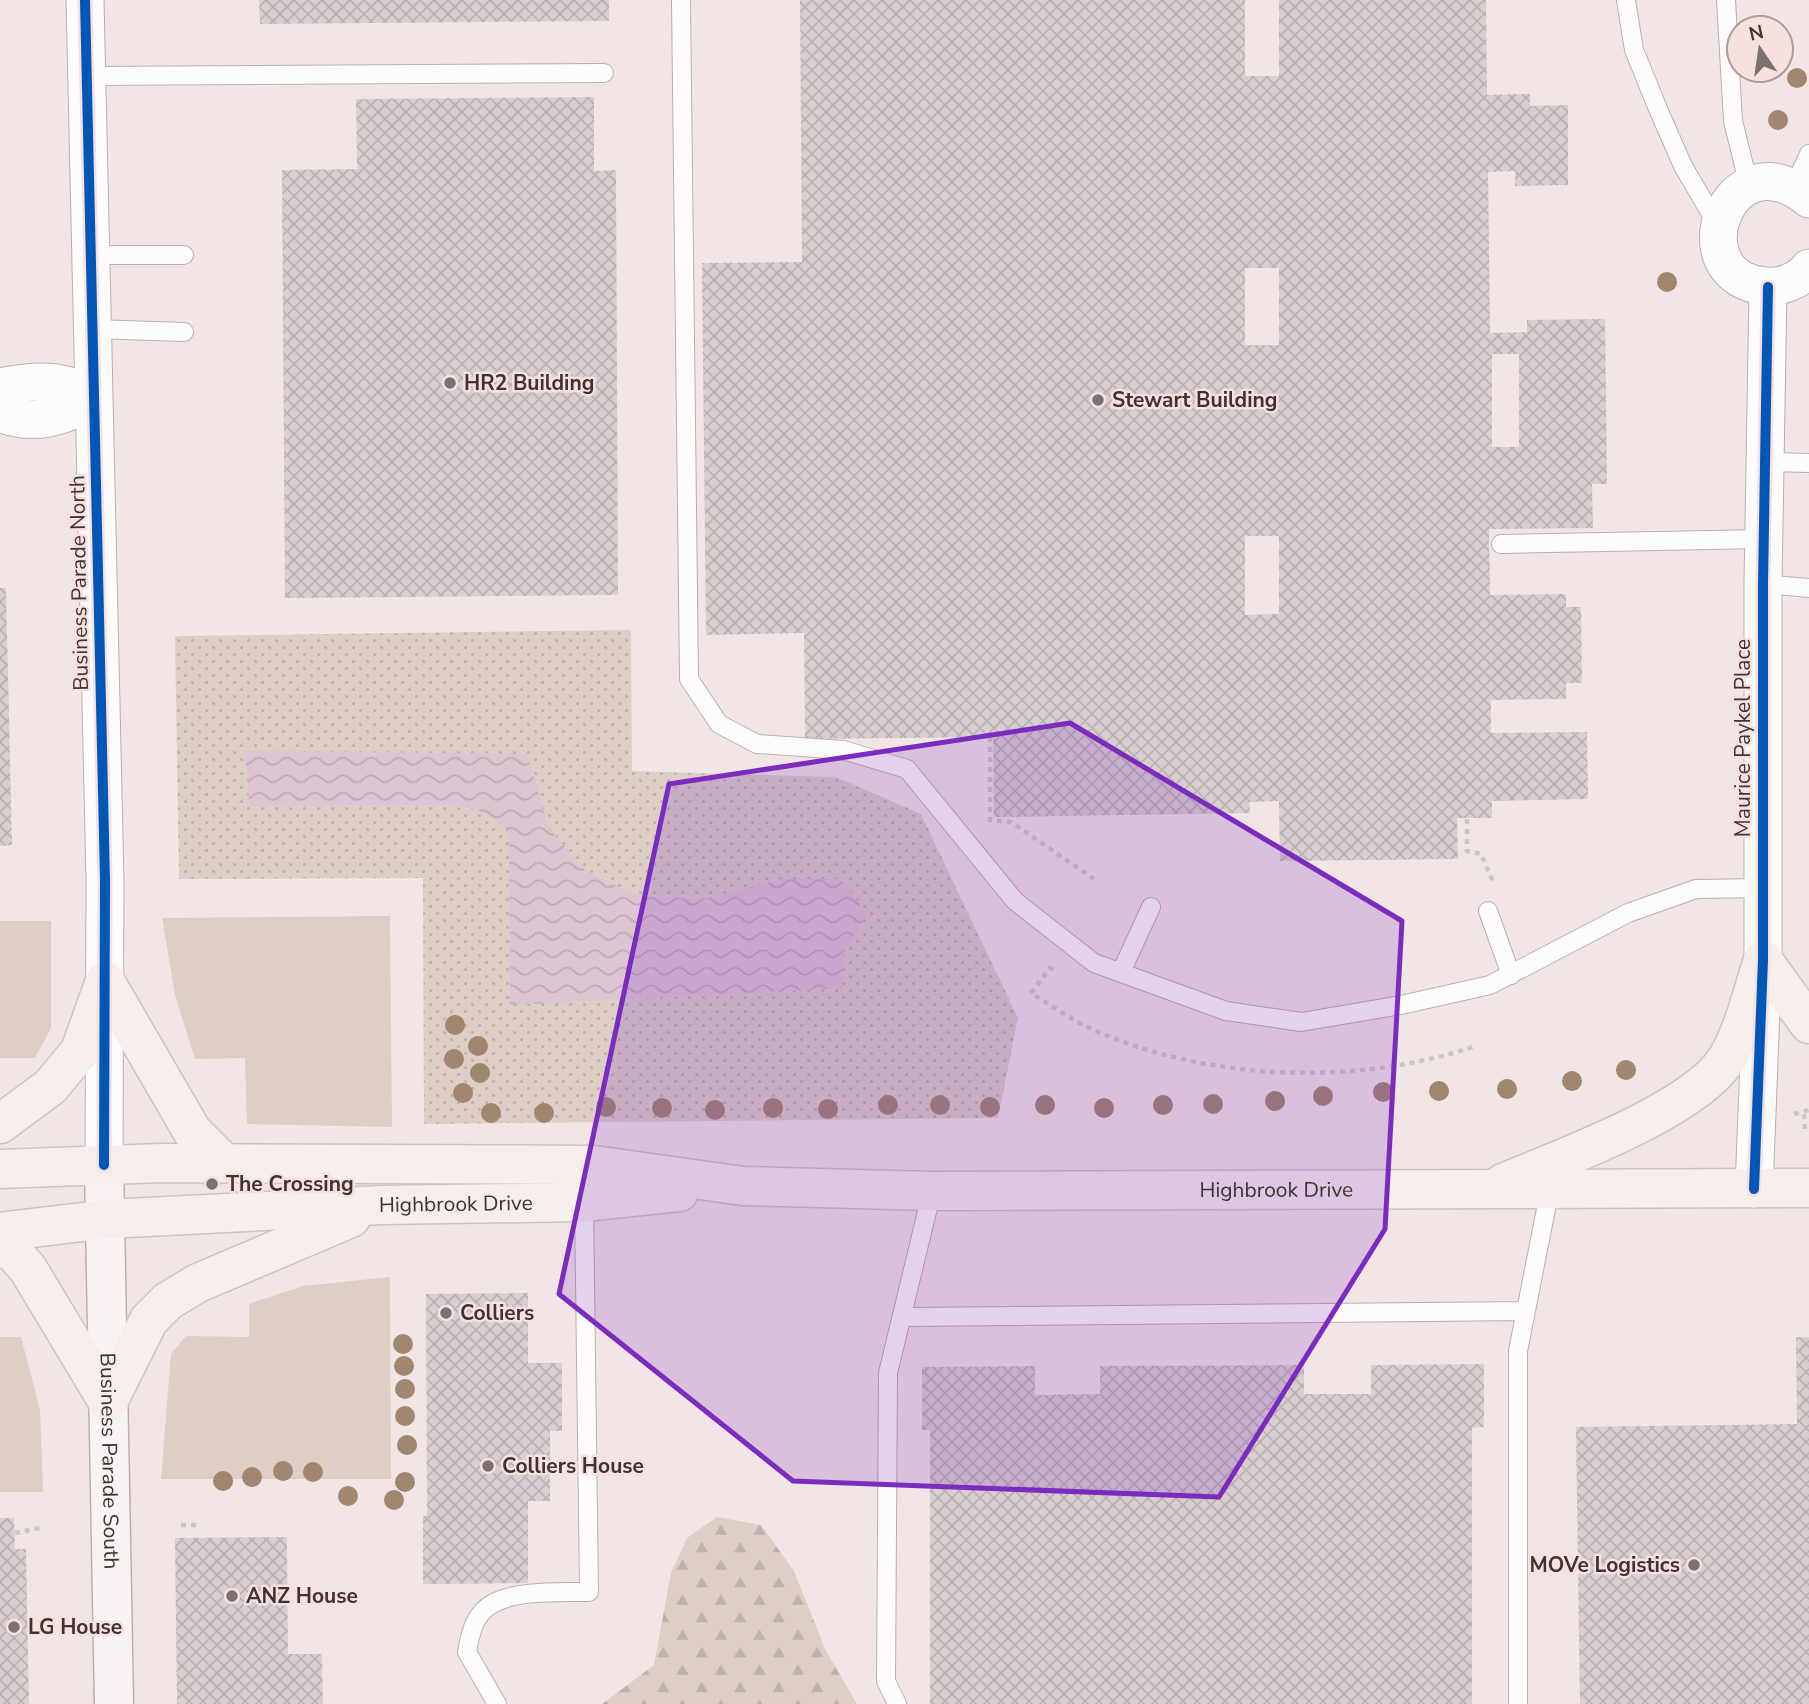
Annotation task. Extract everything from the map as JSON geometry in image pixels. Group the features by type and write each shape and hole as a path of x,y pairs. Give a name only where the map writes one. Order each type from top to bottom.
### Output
{"main road":[{"path":"1763,960 1809,1024"},
{"path":"1485,1191 1608,1139 1706,1083 1734,1046 1763,960"},
{"path":"0,1124 50,1087 80,1051 105,981"},
{"path":"105,981 192,1132 224,1163"},
{"name":"Highbrook Drive","path":"0,1169 224,1163 594,1166 743,1186 932,1191 1809,1188"},
{"name":"Business Parade North","path":"104,1165 107,1219"},
{"name":"Highbrook Drive","path":"0,1232 107,1219 382,1205 584,1202 743,1186"},
{"path":"108,1402 149,1320 168,1301 198,1283 296,1239 382,1205"},
{"name":"Business Parade South","path":"107,1219 114,1704"},
{"path":"0,1246 13,1253 28,1269 108,1402"}],"street":[{"name":"Business Parade North","path":"85,0 105,981 104,1165"},
{"path":"1802,193 1772,182 1749,186 1734,195 1723,210 1717,226 1718,244 1724,260 1735,274 1751,283 1768,287 1788,284 1809,268"},
{"name":"Maurice Paykel Place","path":"1754,1188 1763,960 1763,584 1768,287"},
{"path":"0,387 31,381 67,384 94,398 61,416 31,421 0,413"}],"lane":[{"path":"681,0 689,679 719,724 758,744 843,750 907,769 1015,901 1094,963 1226,1011 1301,1022 1401,1005 1490,985 1628,914 1696,889 1762,888"},
{"path":"1626,0 1634,50 1683,166 1717,226"},
{"path":"1726,0 1732,121 1749,186"},
{"path":"86,76 604,74"},
{"path":"1802,193 1809,154"},
{"path":"91,255 184,255"},
{"path":"93,329 184,332"},
{"path":"1765,462 1809,463"},
{"path":"1501,544 1764,539"},
{"path":"1763,584 1809,588"},
{"path":"1121,972 1152,907"},
{"path":"1488,911 1511,975"},
{"path":"1518,1704 1518,1352 1550,1189"},
{"path":"897,1704 886,1681 888,1373 932,1191"},
{"path":"497,1704 467,1652 471,1631 484,1610 505,1599 542,1592 589,1592 584,1202"},
{"path":"902,1317 1526,1311"}],"path":[{"path":"990,737 990,820 1011,822 1094,879"},
{"path":"1467,819 1467,851 1481,854 1496,888"},
{"path":"1031,993 1096,1031 1168,1055 1259,1070 1334,1072 1440,1058 1473,1047"},
{"path":"1793,1114 1806,1112 1805,1131"},
{"path":"181,1525 198,1525"},
{"path":"15,1533 40,1528"}],"highlighted area":[{"path":"1070,723 1402,921 1385,1229 1219,1497 793,1481 559,1294 669,784"}],"green space":[{"path":"631,630 632,771 836,777 921,814 1018,1018 998,1118 424,1124 423,878 179,879 175,636"},
{"path":"390,916 392,1127 247,1124 245,1058 195,1059 175,995 162,918"},
{"path":"0,921 51,921 51,1028 35,1058 0,1058"},
{"path":"390,1277 391,1479 161,1479 171,1354 186,1336 249,1337 249,1304 303,1286"},
{"path":"0,1337 21,1337 40,1410 43,1492 0,1492"},
{"path":"717,1517 761,1525 794,1571 825,1649 857,1704 602,1704 654,1665 671,1573 687,1538"}],"water":[{"path":"243,751 527,754 548,827 585,870 634,895 704,899 782,879 841,879 868,915 845,949 841,988 510,1005 509,831 487,813 456,805 249,806 248,775"}],"building":[{"path":"259,0 609,0 609,21 260,24"},
{"name":"Stewart Building","path":"800,0 1245,0 1245,76 1279,76 1279,0 1486,0 1487,95 1530,94 1530,106 1568,105 1568,185 1515,186 1515,171 1488,172 1490,333 1527,332 1527,320 1605,319 1607,484 1592,484 1593,528 1489,529 1490,595 1566,594 1566,607 1581,607 1582,683 1566,683 1566,699 1491,700 1491,733 1587,732 1588,799 1492,801 1492,818 1457,818 1458,859 1280,861 1279,801 1249,802 1250,813 994,817 993,737 805,739 804,633 706,635 702,263 802,262","holes":["1245,268 1279,268 1279,345 1245,345","1492,354 1519,354 1519,447 1492,447","1245,536 1279,536 1279,614 1245,615"]},
{"name":"HR2 Building","path":"594,97 594,171 616,170 618,595 285,598 282,170 357,169 356,99"},
{"path":"0,588 6,588 12,845 0,846"},
{"name":"Colliers House","path":"528,1293 528,1363 562,1363 562,1431 550,1431 550,1501 528,1501 528,1583 423,1584 423,1516 427,1516 426,1294"},
{"name":"MOVe Logistics","path":"1796,1337 1809,1337 1809,1704 1580,1704 1576,1427 1797,1424"},
{"path":"1484,1364 1484,1427 1472,1428 1472,1704 930,1704 930,1430 922,1430 922,1367 1035,1366 1035,1395 1100,1394 1100,1366 1304,1365 1304,1394 1371,1394 1371,1365"},
{"name":"LG House","path":"0,1518 14,1518 15,1549 26,1549 29,1704 0,1704"},
{"name":"ANZ House","path":"287,1537 288,1654 322,1654 323,1704 177,1704 175,1538"}],"cycle path":[{"path":"85,0 105,880 104,1165"},
{"path":"1754,1189 1763,960 1763,584 1768,287"}],"place":[{"name":"HR2 Building","path":"450,383"},
{"name":"Stewart Building","path":"1098,400"},
{"name":"The Crossing","path":"212,1184"},
{"name":"Colliers","path":"446,1313"},
{"name":"Colliers House","path":"488,1466"},
{"name":"MOVe Logistics","path":"1694,1565"},
{"name":"ANZ House","path":"232,1596"},
{"name":"LG House","path":"14,1627"}]}
